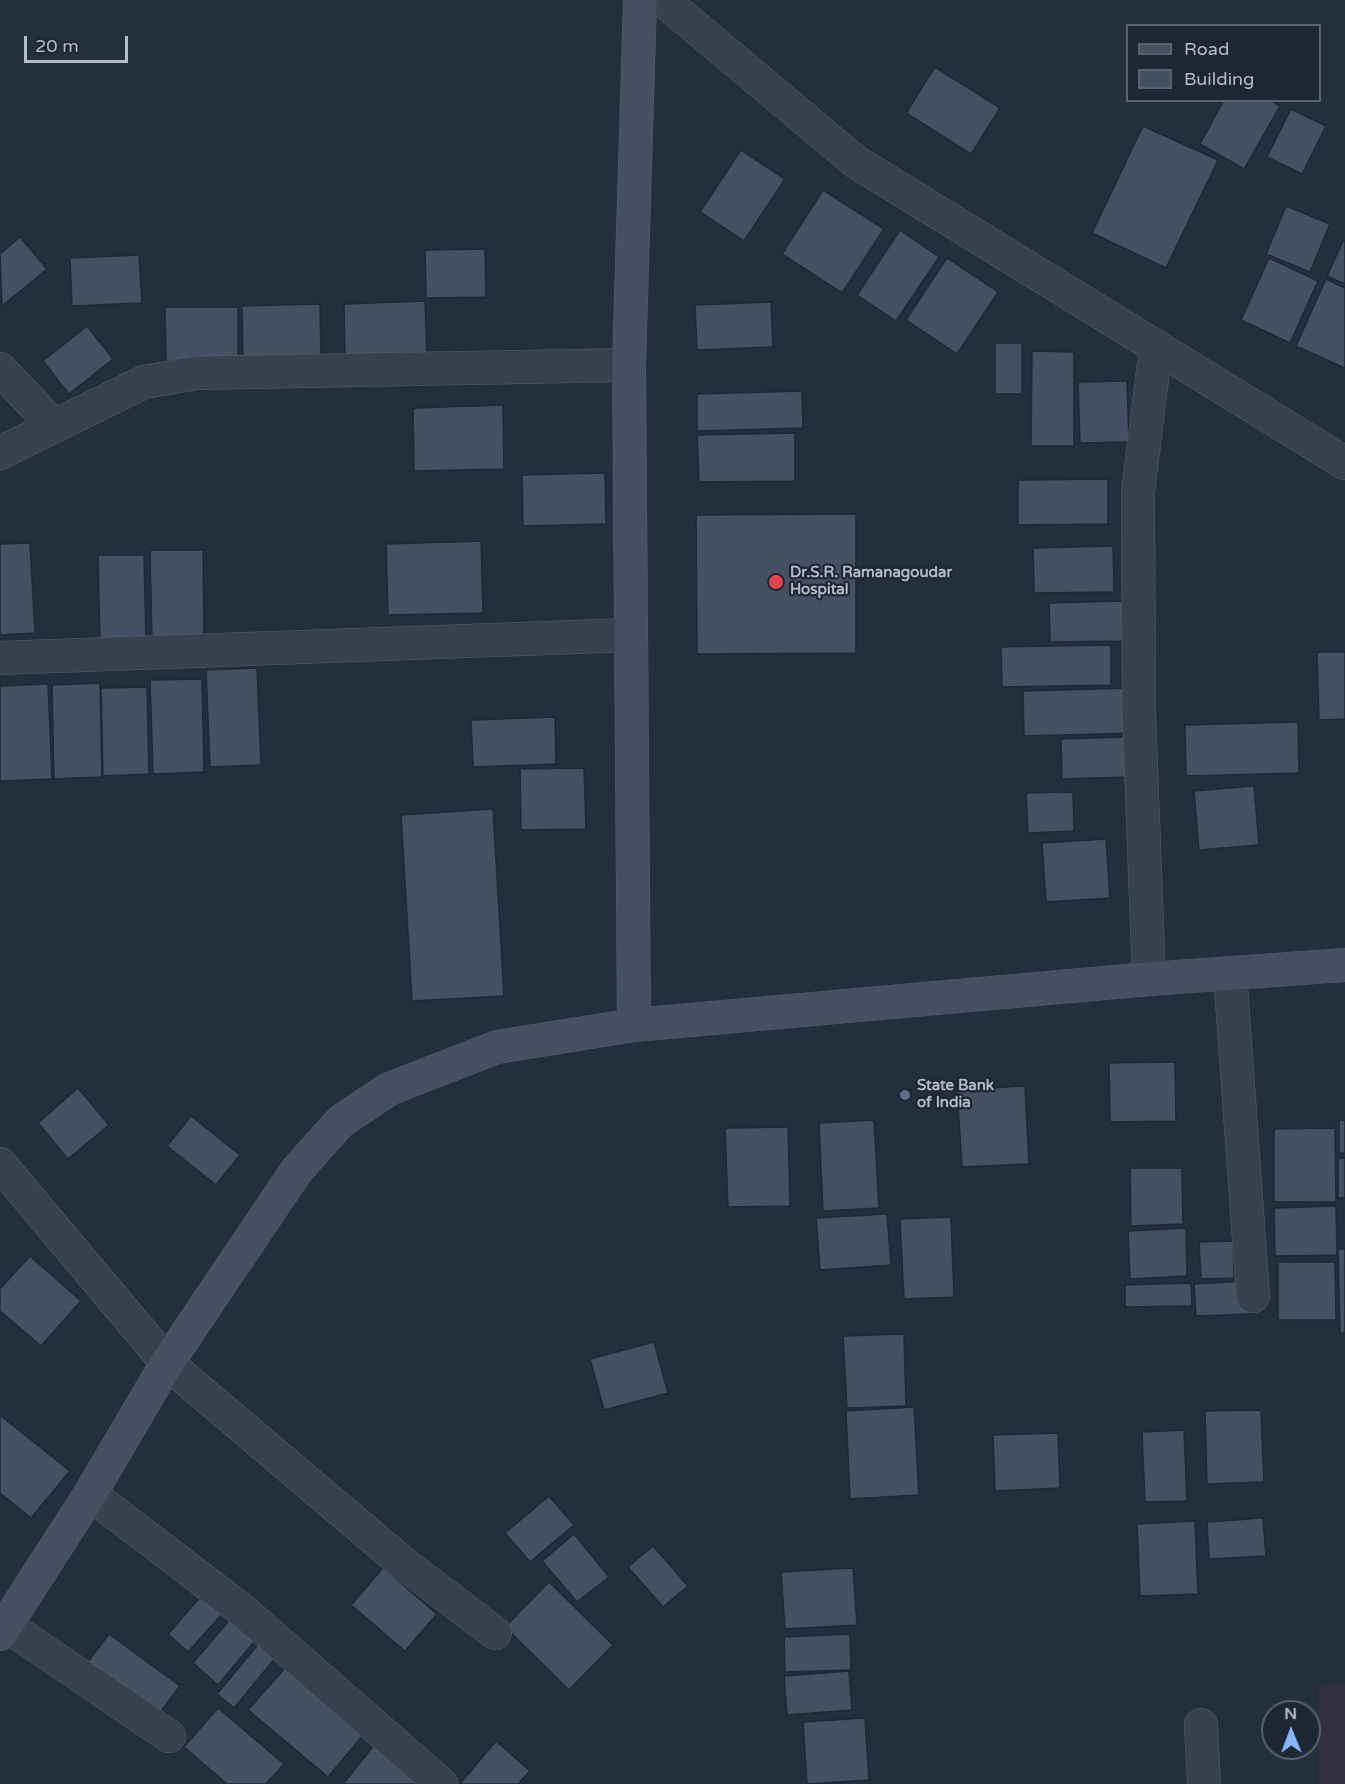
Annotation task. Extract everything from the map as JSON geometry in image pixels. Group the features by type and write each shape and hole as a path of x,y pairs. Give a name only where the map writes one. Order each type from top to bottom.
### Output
{"street":[{"path":"634,1025 629,365 640,0"},
{"path":"663,0 856,162 1345,463"},
{"path":"1149,979 1139,713 1138,492 1156,347"},
{"path":"0,453 144,382 197,373 629,365"},
{"path":"0,369 53,425"},
{"path":"0,658 630,635"},
{"path":"169,1736 3,1629 90,1494 167,1363 297,1170 341,1121 389,1089 497,1047 634,1025 1149,979 1345,965"},
{"path":"1230,973 1253,1296"},
{"path":"0,1164 167,1363 404,1564 495,1633"},
{"path":"90,1494 242,1610 441,1784"},
{"path":"1201,1725 1204,1784"}],"shaded area":[{"path":"1345,1683 1345,1784 1319,1784 1321,1700 1319,1700 1319,1686"}],"building":[{"path":"935,67 1000,108 971,154 906,113"},
{"path":"1223,102 1273,102 1280,106 1244,169 1200,144"},
{"path":"1291,109 1326,126 1302,174 1267,157"},
{"path":"1143,126 1218,160 1166,268 1092,233"},
{"path":"741,150 785,179 744,241 700,212"},
{"path":"823,190 884,229 842,293 782,254"},
{"path":"1286,206 1330,224 1310,272 1266,254"},
{"path":"900,230 939,257 896,321 857,295"},
{"path":"20,237 47,269 2,306 0,254"},
{"path":"1343,241 1345,242 1345,284 1327,276"},
{"path":"485,249 486,297 426,298 425,250"},
{"path":"139,255 142,303 72,306 70,258"},
{"path":"947,258 998,292 957,354 906,320"},
{"path":"1269,258 1318,281 1290,343 1241,320"},
{"path":"1326,279 1345,288 1345,368 1296,346"},
{"path":"425,301 427,357 345,359 344,304"},
{"path":"771,302 773,347 697,350 695,305"},
{"path":"320,304 321,361 243,363 242,306"},
{"path":"165,307 238,307 238,361 166,361"},
{"path":"87,326 113,359 69,394 43,361"},
{"path":"995,343 1022,343 1022,394 995,394"},
{"path":"1032,351 1074,352 1074,446 1031,446"},
{"path":"1127,381 1129,442 1080,443 1078,382"},
{"path":"802,391 803,428 697,431 697,394"},
{"path":"503,405 504,469 414,471 413,408"},
{"path":"795,433 795,481 699,482 697,435"},
{"path":"605,473 606,524 523,526 522,475"},
{"path":"1108,479 1108,524 1018,525 1018,480"},
{"path":"856,514 856,653 697,654 696,515"},
{"path":"481,541 483,613 388,615 386,544"},
{"path":"30,543 35,633 0,635 0,544"},
{"path":"1113,546 1114,592 1034,593 1033,548"},
{"path":"150,550 203,550 204,641 152,642"},
{"path":"98,555 144,555 146,644 100,645"},
{"path":"1123,601 1123,641 1050,642 1049,603"},
{"path":"1111,645 1111,685 1002,687 1001,647"},
{"path":"1317,652 1345,652 1345,719 1319,720"},
{"path":"257,668 261,765 210,767 206,670"},
{"path":"202,679 204,772 153,774 150,680"},
{"path":"100,683 102,777 54,779 52,685"},
{"path":"48,684 52,779 0,781 0,686"},
{"path":"147,687 149,774 103,776 101,688"},
{"path":"1135,688 1136,733 1024,736 1023,691"},
{"path":"555,717 556,764 473,767 471,720"},
{"path":"1298,722 1299,773 1186,776 1185,725"},
{"path":"1128,737 1130,777 1062,779 1061,739"},
{"path":"584,768 586,829 521,830 520,769"},
{"path":"1254,786 1259,845 1199,850 1194,791"},
{"path":"1073,792 1074,831 1028,833 1026,793"},
{"path":"493,809 504,996 412,1001 401,815"},
{"path":"1106,839 1110,898 1046,902 1042,843"},
{"path":"1175,1062 1176,1121 1110,1122 1109,1063"},
{"path":"1025,1086 1029,1164 962,1167 957,1090"},
{"path":"78,1088 109,1125 68,1159 38,1123"},
{"path":"191,1116 240,1155 216,1185 167,1146"},
{"path":"874,1120 879,1208 823,1211 819,1123"},
{"path":"1339,1120 1345,1120 1345,1153 1339,1153"},
{"path":"788,1127 790,1206 728,1207 725,1128"},
{"path":"1335,1128 1336,1202 1274,1202 1274,1129"},
{"path":"1345,1158 1345,1198 1338,1198 1338,1159"},
{"path":"1130,1168 1182,1168 1183,1224 1131,1226"},
{"path":"1336,1206 1337,1255 1275,1256 1274,1208"},
{"path":"887,1214 891,1265 820,1270 816,1218"},
{"path":"951,1217 954,1297 904,1299 900,1219"},
{"path":"1186,1228 1187,1276 1130,1279 1128,1231"},
{"path":"1233,1241 1234,1278 1201,1279 1199,1242"},
{"path":"1338,1249 1345,1249 1345,1333 1340,1333"},
{"path":"30,1256 81,1301 41,1346 0,1311 0,1289"},
{"path":"1278,1262 1335,1262 1336,1320 1278,1320"},
{"path":"1248,1281 1249,1314 1196,1316 1194,1284"},
{"path":"1191,1283 1192,1306 1125,1307 1125,1285"},
{"path":"904,1334 906,1406 847,1408 843,1336"},
{"path":"654,1342 668,1393 604,1410 590,1359"},
{"path":"914,1407 919,1495 850,1499 846,1411"},
{"path":"1261,1410 1264,1482 1207,1484 1205,1411"},
{"path":"0,1415 70,1471 31,1518 0,1493"},
{"path":"1184,1430 1187,1501 1145,1502 1142,1432"},
{"path":"1058,1433 1060,1488 995,1491 993,1435"},
{"path":"549,1496 574,1525 530,1562 505,1533"},
{"path":"1263,1518 1266,1556 1209,1559 1207,1522"},
{"path":"1195,1521 1198,1594 1140,1596 1137,1524"},
{"path":"574,1534 609,1577 577,1602 542,1561"},
{"path":"653,1546 688,1586 663,1607 628,1567"},
{"path":"383,1568 437,1614 405,1651 351,1605"},
{"path":"853,1568 857,1625 785,1629 781,1572"},
{"path":"549,1582 613,1645 569,1690 505,1627"},
{"path":"203,1594 224,1612 188,1652 168,1634"},
{"path":"232,1617 258,1637 218,1685 193,1663"},
{"path":"109,1634 180,1686 159,1714 88,1662"},
{"path":"850,1634 851,1670 785,1672 784,1637"},
{"path":"260,1642 277,1656 234,1708 217,1694"},
{"path":"285,1668 364,1734 328,1777 248,1710"},
{"path":"849,1671 852,1710 787,1715 784,1676"},
{"path":"218,1708 284,1764 266,1784 227,1784 184,1747"},
{"path":"865,1718 869,1780 807,1784 803,1722"},
{"path":"496,1741 530,1771 518,1784 460,1784"},
{"path":"375,1744 426,1784 343,1784"}],"place":[{"name":"Dr.S.R. Ramanagoudar Hospital","path":"776,582"},
{"name":"State Bank of India","path":"905,1095"}]}
